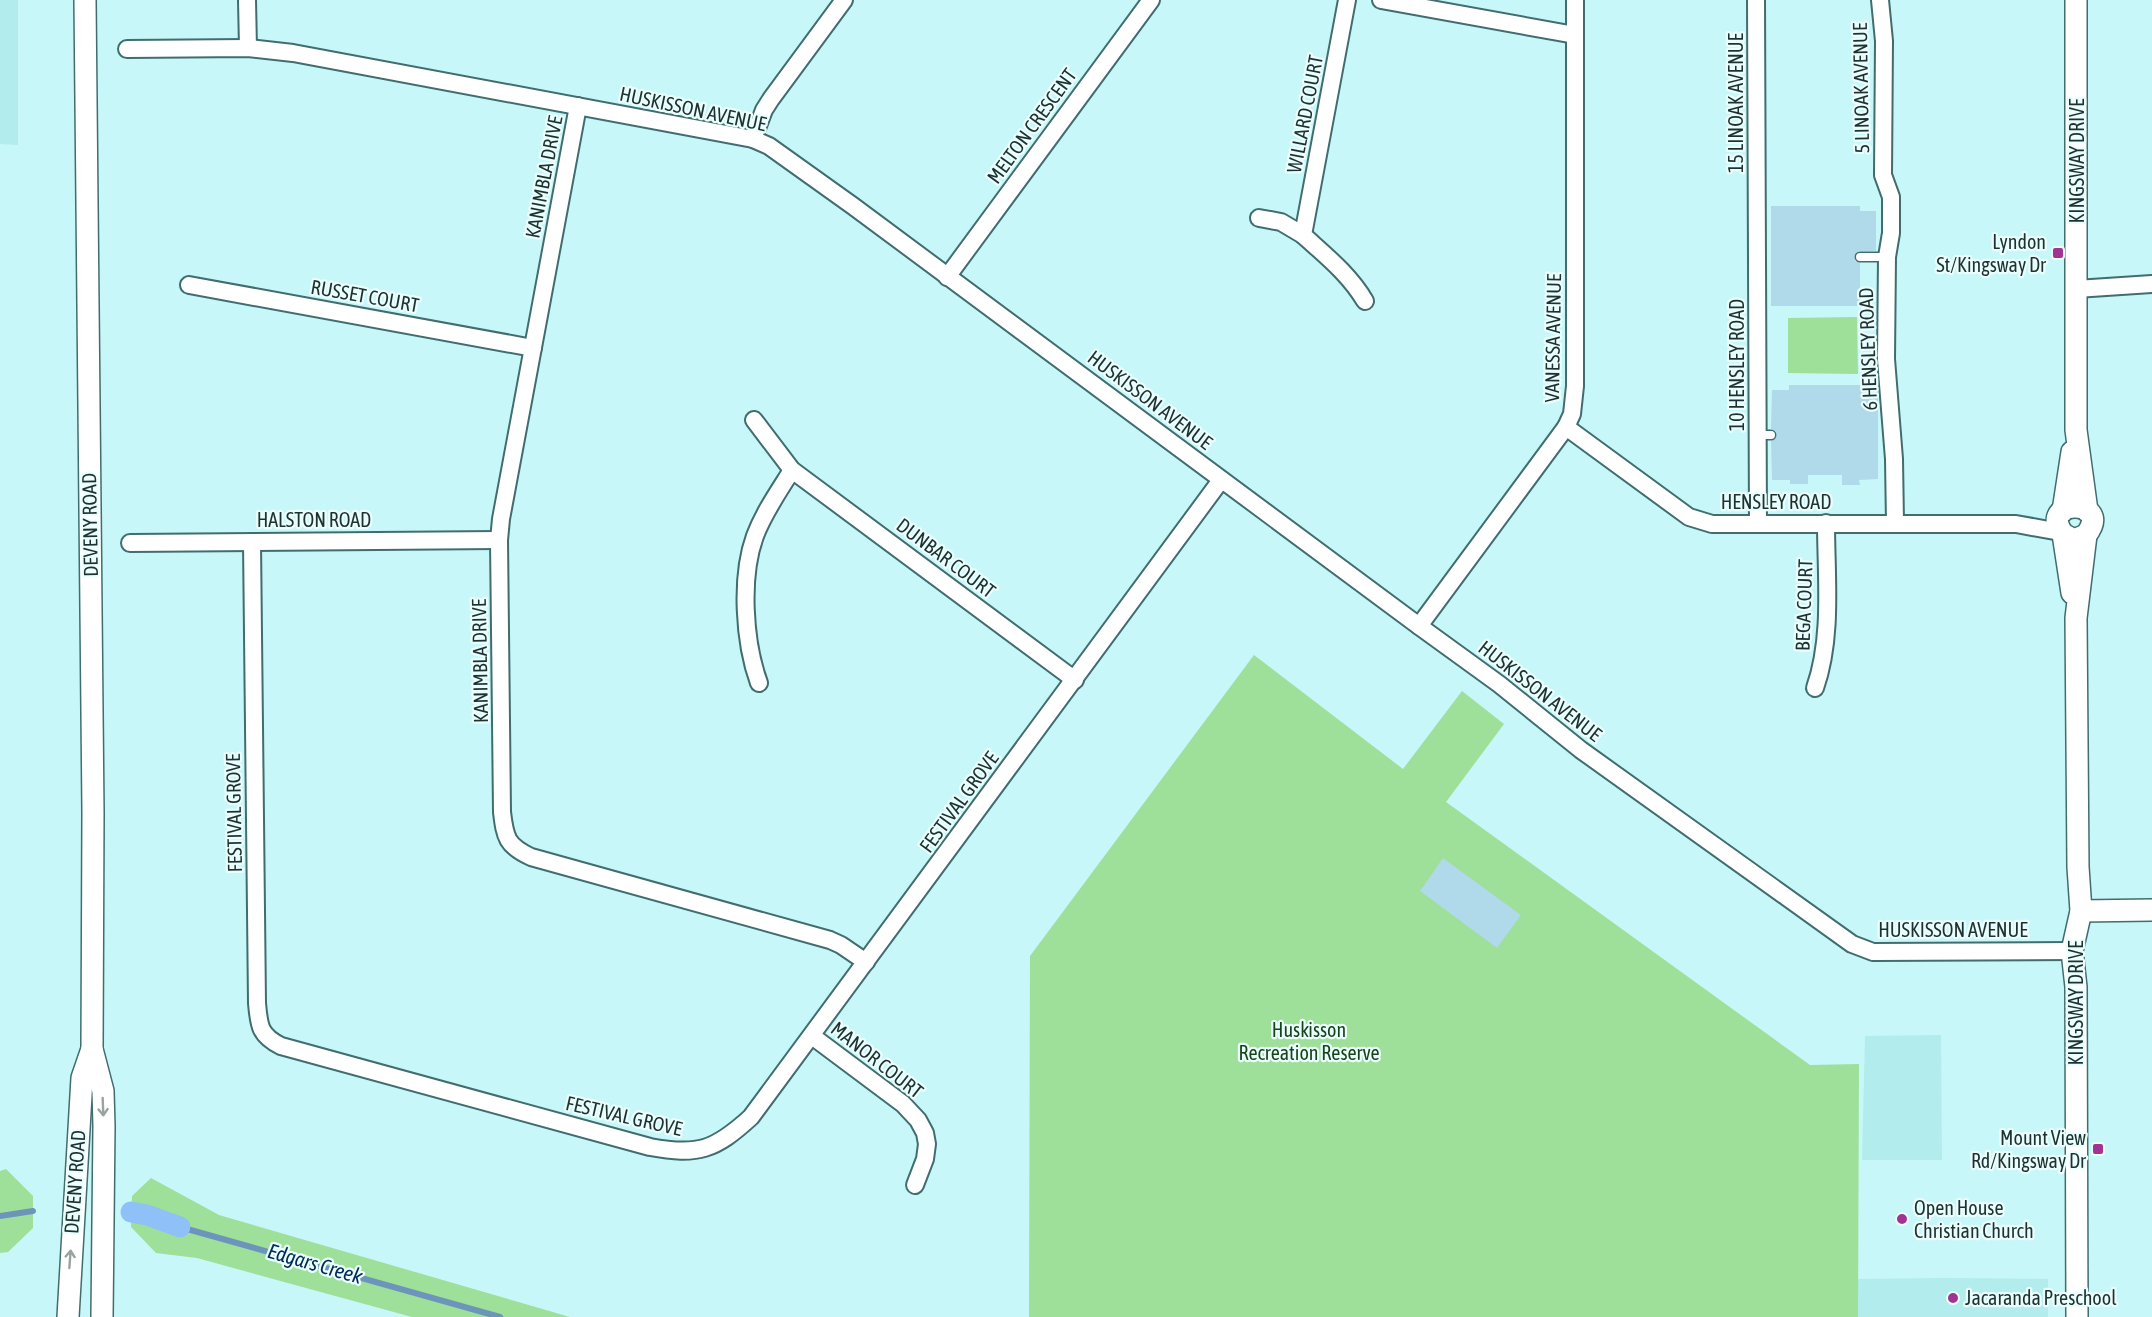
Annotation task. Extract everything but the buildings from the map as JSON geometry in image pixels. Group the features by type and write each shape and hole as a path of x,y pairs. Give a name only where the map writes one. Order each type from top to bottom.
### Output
{"street":[{"name":"DEVENY ROAD","path":"86,0 93,813 92,1049 103,1091 102,1317"},
{"path":"247,0 248,48"},
{"path":"753,139 771,99 844,0"},
{"name":"MELTON CRESCENT","path":"947,277 1151,0"},
{"name":"WILLARD COURT","path":"1303,235 1347,0"},
{"path":"1382,0 1575,35"},
{"name":"VANESSA AVENUE","path":"1419,626 1566,427 1572,414 1575,386 1575,0"},
{"name":"15 LINOAK AVENUE","path":"1756,0 1756,207"},
{"name":"5 LINOAK AVENUE","path":"1880,0 1884,41 1883,175"},
{"name":"KINGSWAY DRIVE","path":"2076,0 2076,430 2087,511"},
{"name":"HUSKISSON AVENUE","path":"127,49 248,48 293,52 753,139 769,146 1499,684 1581,750 1852,945 1873,952 2072,951"},
{"name":"KANIMBLA DRIVE","path":"578,106 501,519 502,812 509,843 518,852 531,857 830,940 866,962"},
{"name":"6 HENSLEY ROAD","path":"1883,175 1891,197 1891,233 1887,257 1886,359 1887,435 1894,459 1895,523"},
{"name":"10 HENSLEY ROAD","path":"1756,207 1762,256 1765,435 1758,524"},
{"path":"1259,218 1281,222 1303,235 1345,272 1365,301"},
{"path":"2076,289 2152,284"},
{"name":"RUSSET COURT","path":"189,285 533,348"},
{"name":"DUNBAR COURT","path":"754,420 792,470 1075,680"},
{"name":"HENSLEY ROAD","path":"1566,427 1689,517 1712,524 2061,523"},
{"name":"KINGSWAY DRIVE","path":"2076,430 2061,523 2076,618"},
{"path":"759,683 752,664 748,636 747,589 750,554 764,515 792,470"},
{"name":"FESTIVAL GROVE","path":"252,542 257,1002 262,1032 271,1041 281,1046 650,1147 673,1152 688,1152 711,1146 730,1137 751,1118 1221,480"},
{"path":"2075,506 2087,511 2092,521 2086,535 2074,540 2061,523 2075,506"},
{"name":"BEGA COURT","path":"1815,688 1826,646 1826,523"},
{"name":"KINGSWAY DRIVE","path":"2077,1317 2076,987 2072,951 2081,911 2077,847 2076,618 2086,535"},
{"name":"HALSTON ROAD","path":"130,543 500,540"},
{"path":"2081,911 2152,910"},
{"name":"MANOR COURT","path":"812,1036 903,1104 918,1120 925,1133 927,1144 925,1159 915,1185"},
{"name":"DEVENY ROAD","path":"68,1317 82,1078 92,1049"}],"lane":[{"path":"1860,257 1887,257"}],"shaded area":[{"path":"0,0 18,0 18,145 0,144"},
{"path":"1941,1035 1942,1160 1862,1160 1865,1036"},
{"name":"Jacaranda Preschool","path":"1858,1279 2048,1279 2048,1317 1858,1317"}],"green space":[{"path":"1857,317 1858,374 1788,373 1788,318"},
{"name":"Huskisson Recreation Reserve","path":"1254,655 1403,769 1462,691 1504,724 1446,802 1810,1065 1859,1064 1858,1317 1029,1317 1030,956"},
{"path":"6,1169 33,1196 33,1228 8,1252 0,1253 0,1171"},
{"path":"151,1178 219,1215 570,1317 412,1317 197,1258 156,1253 131,1227 132,1196"}],"waterway":[{"name":"Edgars Creek","path":"0,1216 33,1211"},
{"name":"Edgars Creek","path":"131,1212 147,1215 180,1227"},
{"name":"Edgars Creek","path":"180,1227 500,1317"}],"place":[{"name":"Lyndon St/Kingsway Dr","path":"2058,253"},
{"name":"Mount View Rd/Kingsway Dr","path":"2098,1149"},
{"name":"Open House Christian Church","path":"1902,1219"},
{"name":"Jacaranda Preschool","path":"1953,1298"}]}
